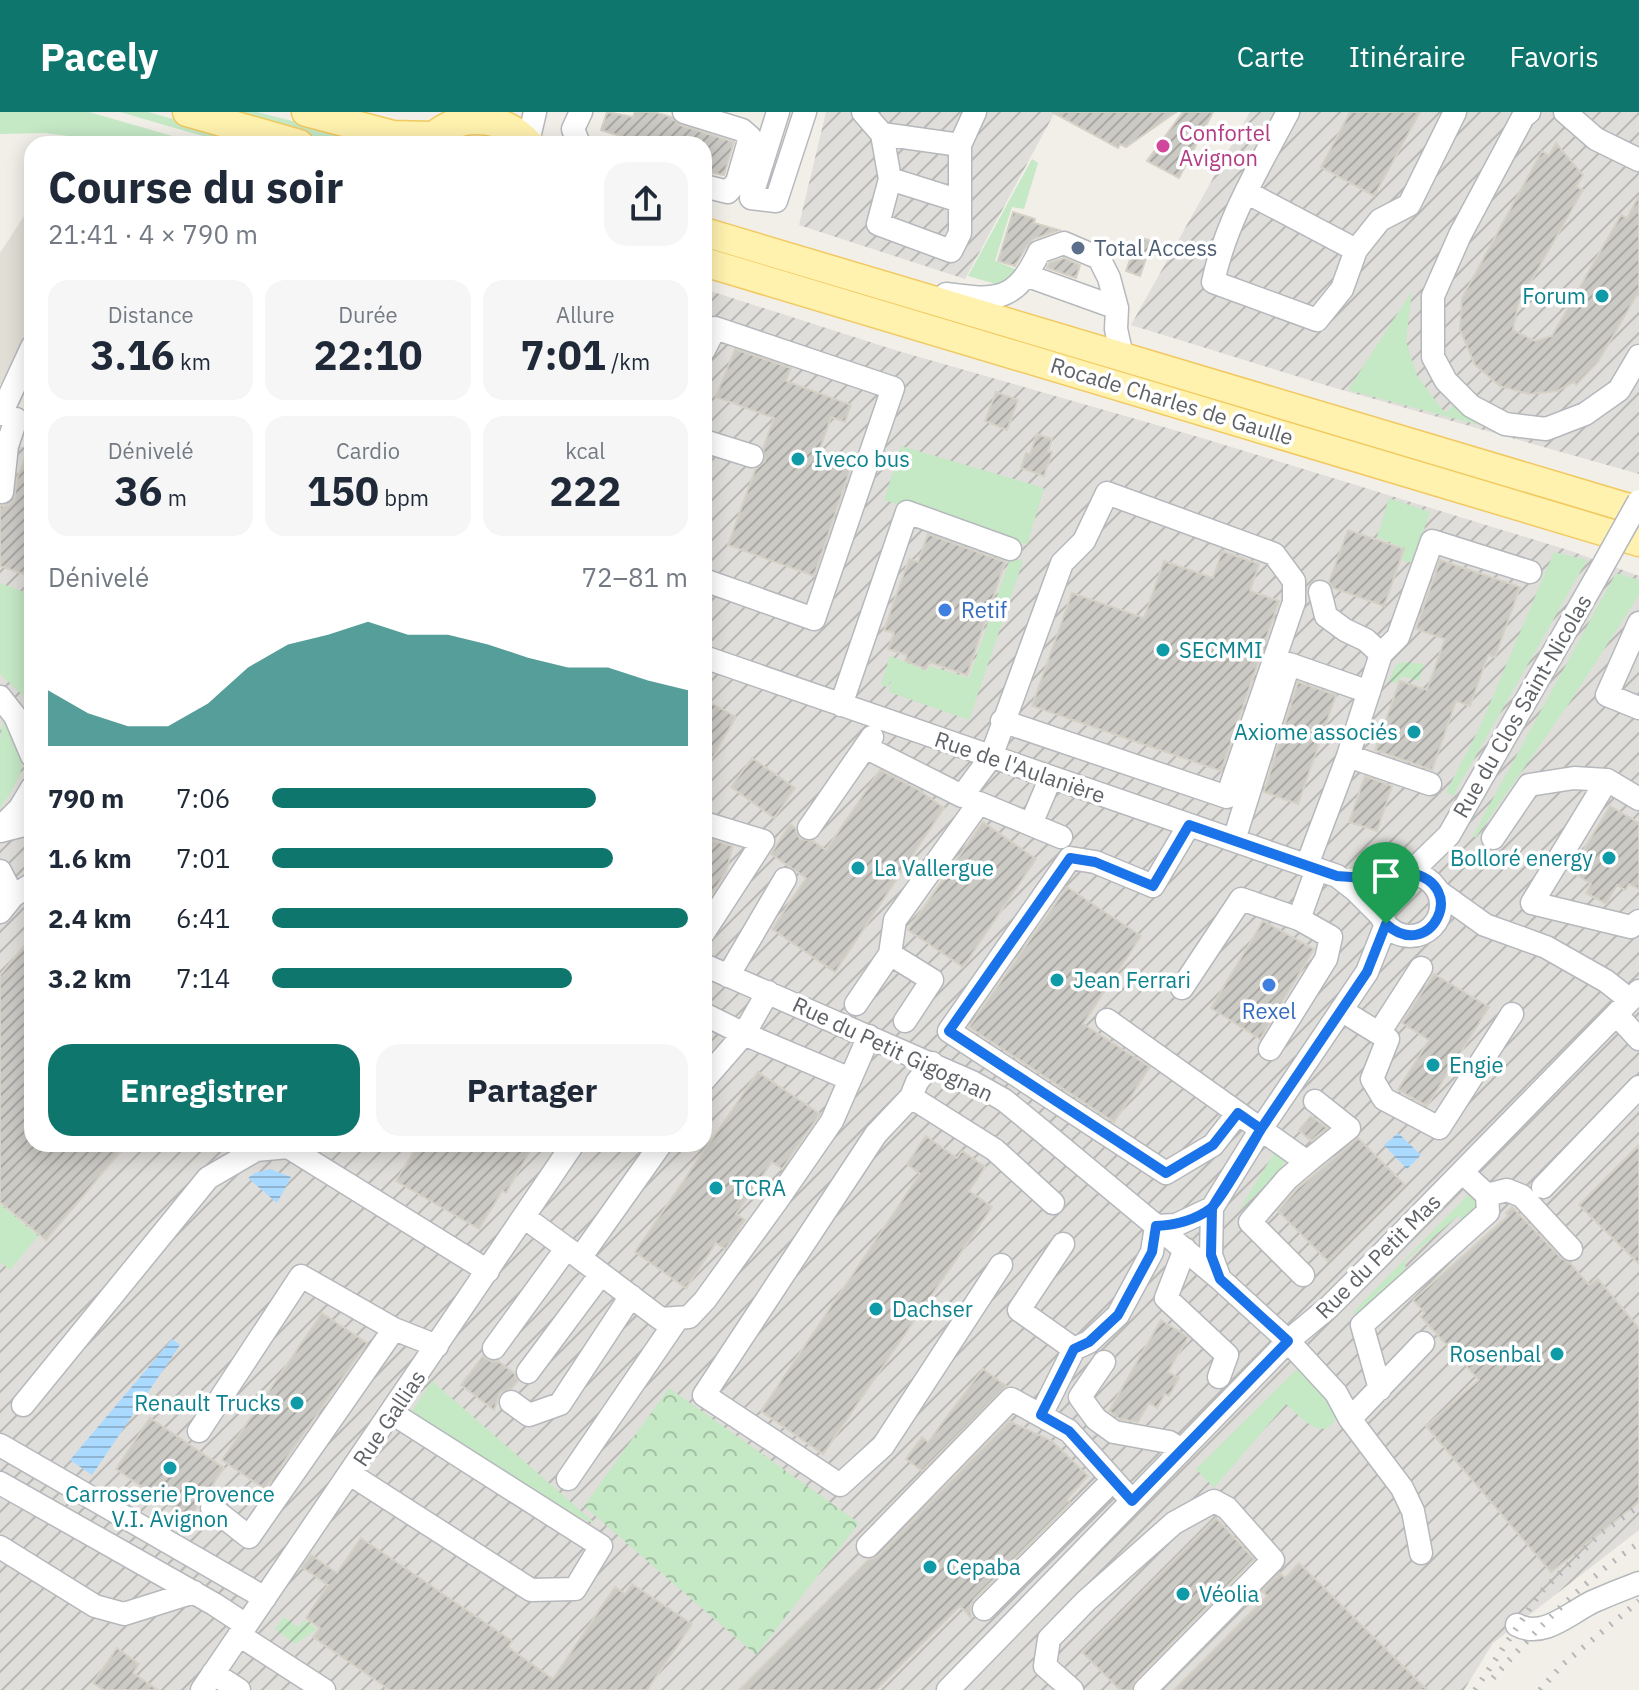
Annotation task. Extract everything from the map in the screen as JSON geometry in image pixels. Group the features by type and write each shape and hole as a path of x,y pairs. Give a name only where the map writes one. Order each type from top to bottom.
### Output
{"main road":[{"path":"187,112 271,136"},
{"path":"306,112 400,136"},
{"path":"434,136 446,125 484,115 515,129 522,136"},
{"name":"Rocade Charles de Gaulle","path":"712,234 1639,511"},
{"name":"Rocade Charles de Gaulle","path":"712,264 1639,542"}],"street":[{"path":"530,136 535,112"},
{"path":"576,136 573,129 581,112"},
{"path":"684,112 742,130 750,137 737,182 728,192 712,188"},
{"path":"778,112 751,198 776,201 805,112"},
{"path":"863,112 882,134 890,179 878,224 951,251 960,233 960,145 975,112"},
{"path":"1288,112 1219,251 1213,282 1317,320 1342,289 1356,250 1380,220 1409,205 1455,112"},
{"path":"1529,112 1523,117 1460,235 1433,296 1433,357 1446,381 1471,406 1505,424 1546,429 1585,414 1619,390 1639,356"},
{"path":"1565,112 1610,147 1636,149"},
{"path":"882,134 960,145"},
{"path":"890,179 960,201"},
{"path":"1246,192 1356,250"},
{"path":"891,286 982,299 1012,290 1028,276 1039,252 1064,243 1099,258 1109,278 1117,308 1116,329 1122,356"},
{"path":"1028,276 1117,308"},
{"path":"712,334 715,328 893,388 814,619 712,583"},
{"path":"2,492 12,418 24,375"},
{"path":"712,444 752,456"},
{"path":"865,747 962,796 991,757 1002,721 1062,563 1084,541 1107,493 1274,554 1294,581 1294,602 1227,797 1002,721"},
{"name":"Rue du Clos Saint-Nicolas","path":"1438,891 1449,835 1639,501"},
{"path":"841,705 907,512 1010,549"},
{"path":"1299,919 1320,870 1348,756 1381,654 1398,637 1432,541 1530,572"},
{"path":"1320,592 1326,616 1366,640 1381,654"},
{"path":"1639,623 1607,695 1639,708"},
{"name":"Rue de l'Aulanière","path":"712,660 1320,870 1355,890 1383,920"},
{"path":"1234,840 1289,664 1369,692"},
{"path":"0,697 24,722"},
{"path":"809,828 883,719"},
{"path":"1348,756 1430,784"},
{"path":"1031,824 1051,777"},
{"path":"1493,838 1529,785 1574,778 1607,780 1639,799"},
{"path":"1607,780 1532,903 1631,927 1639,921"},
{"path":"0,830 24,801"},
{"path":"856,1004 890,954 895,920 979,803 1061,837"},
{"path":"0,830 24,825"},
{"path":"712,825 763,841 712,920"},
{"path":"1189,825 1153,886 1095,862 1070,858 949,1031 1166,1173 1213,1145 1238,1113"},
{"name":"Rue du Clos Saint-Nicolas","path":"1400,876 1449,835"},
{"name":"Rue de l'Aulanière","path":"1320,870 1400,876"},
{"path":"0,871 15,897"},
{"path":"1220,1279 1211,1255 1212,1208 1261,1129 1367,972 1383,920 1380,896 1400,876 1431,881 1438,891 1485,925 1546,947 1606,981 1629,1002 1639,1039"},
{"path":"728,976 785,879"},
{"path":"1383,920 1404,935 1424,932 1433,926 1441,910 1438,891"},
{"path":"1182,988 1241,899 1299,919 1331,937 1326,959 1270,1049"},
{"path":"1433,926 1485,925"},
{"path":"890,954 932,980 905,1021"},
{"path":"1379,1033 1421,968"},
{"name":"Rue du Petit Gigognan","path":"712,969 932,1063 1004,1100 1185,1249 1288,1341 1336,1393 1350,1419 1402,1488 1413,1511 1421,1553"},
{"path":"712,1071 744,1034 768,992"},
{"name":"Rue du Petit Mas","path":"948,1690 1288,1341 1329,1307 1629,1002"},
{"path":"1341,1010 1388,1039 1372,1079 1384,1099 1439,1128 1512,1014"},
{"path":"712,1018 850,1079"},
{"path":"1107,1020 1307,1162"},
{"path":"524,1217 661,1319 689,1317 705,1300 832,1121 869,1036"},
{"path":"932,1063 917,1082 911,1097 876,1134 704,1395 840,1485 883,1446 1001,1265"},
{"path":"1543,1187 1639,1087"},
{"path":"911,1097 995,1150 1053,1203"},
{"path":"1303,1275 1250,1222 1287,1179 1349,1128 1315,1101"},
{"path":"23,1405 208,1178 247,1152"},
{"path":"296,1152 488,1271"},
{"name":"Rue Gallias","path":"208,1681 568,1152"},
{"path":"494,1348 655,1152"},
{"path":"1380,1389 1362,1325 1488,1212 1487,1195 1462,1172"},
{"path":"1487,1195 1507,1190 1522,1196 1571,1249"},
{"path":"1041,1415 1074,1349 1089,1342 1118,1315 1152,1252 1156,1226 1176,1225 1212,1208"},
{"path":"1063,1244 1019,1310 1074,1349"},
{"path":"1185,1249 1166,1298 1227,1355 1219,1377"},
{"path":"528,1372 601,1274"},
{"path":"199,1431 301,1276 394,1329 437,1346"},
{"path":"511,1402 529,1415 560,1404 631,1296"},
{"path":"568,1479 678,1318"},
{"path":"212,1508 249,1537 394,1329"},
{"path":"1350,1419 1423,1343"},
{"path":"1104,1362 1080,1397 1096,1419 1114,1432 1169,1442 1182,1450"},
{"path":"868,1546 1011,1399 1069,1431 1132,1501"},
{"path":"350,1474 531,1590 575,1589 601,1546 392,1413"},
{"path":"0,1445 265,1598"},
{"path":"984,1609 1113,1480"},
{"path":"0,1483 194,1592 324,1690"},
{"path":"1072,1690 1045,1666 1049,1639 1086,1601 1174,1523 1214,1501 1227,1508 1273,1560 1145,1690"},
{"path":"0,1547 95,1606 124,1614 194,1592"},
{"path":"1059,1575 1086,1601"},
{"path":"1517,1625 1526,1629 1555,1624 1590,1603 1639,1583"},
{"path":"208,1681 239,1690"}],"shaded area":[{"path":"826,112 1055,112 965,279 799,225"},
{"path":"1250,112 1639,112 1639,474 1335,388 1131,325"},
{"path":"24,216 24,392 0,384 0,253"},
{"path":"712,292 898,351 1202,438 1571,551 1639,576 1639,1530 1493,1643 1464,1690 0,1690 0,439 24,447 24,1152 712,1152"}],"green space":[{"path":"0,112 89,112 172,136 69,136 45,133 0,134"},
{"path":"120,112 148,112 234,136 202,136"},
{"path":"218,112 257,112 352,136 301,136"},
{"path":"1032,159 1038,163 1024,209 1012,207 995,261 1015,269 1009,284 999,285 968,276"},
{"path":"1412,291 1406,341 1417,376 1445,413 1455,404 1483,426 1348,390"},
{"path":"901,446 1044,488 1027,545 884,500"},
{"path":"1389,498 1430,512 1412,563 1402,560 1405,548 1377,537"},
{"path":"1554,552 1587,560 1453,796 1446,792 1479,729"},
{"path":"1011,556 1023,561 969,720 889,692 891,681 887,687 881,685 890,656 927,671 930,666 969,678"},
{"path":"1616,573 1639,580 1639,595 1570,702 1476,837 1472,837"},
{"path":"0,583 24,592 24,696 0,674"},
{"path":"1402,662 1424,664 1419,681 1402,676 1397,683 1389,681 1395,666"},
{"path":"3,720 19,743 22,764 15,785 0,808 0,740"},
{"path":"1276,1150 1284,1157 1284,1167 1238,1212"},
{"path":"1471,1192 1482,1203 1463,1229 1459,1215 1405,1261 1406,1271 1364,1306 1367,1313 1358,1316 1352,1313"},
{"path":"0,1204 38,1236 10,1270 0,1262"},
{"path":"1298,1368 1307,1369 1337,1412 1334,1422 1326,1429 1314,1427 1286,1404 1214,1488 1196,1469"},
{"path":"432,1381 596,1524 554,1507 416,1420 412,1411"},
{"path":"669,1388 859,1523 756,1655 584,1506"},
{"path":"284,1617 299,1627 304,1620 317,1629 295,1644 275,1629"}],"water":[{"path":"1398,1133 1421,1155 1407,1169 1384,1145"},
{"path":"270,1169 291,1177 277,1203 248,1178"},
{"path":"172,1339 180,1345 92,1475 70,1460"}],"building":[{"path":"607,112 633,117 635,112 654,112 671,117 680,125 734,142 724,175 712,173 712,136 620,136 601,130"},
{"path":"1052,112 1176,112 1126,147 1120,144 1118,148"},
{"path":"1183,112 1213,112 1179,178 1147,161"},
{"path":"1350,112 1420,112 1374,196 1321,167"},
{"path":"1556,143 1583,175 1576,187 1583,190 1518,304 1513,330 1535,341 1552,336 1621,215 1627,218 1639,196 1639,291 1598,362 1576,385 1574,382 1557,391 1529,394 1500,386 1475,365 1460,330 1462,298 1542,151 1549,156"},
{"path":"1013,212 1035,219 1034,223 1059,230 1033,239 1015,266 998,261"},
{"path":"1138,237 1152,241 1140,276 1126,271"},
{"path":"1064,258 1080,265 1076,278 1047,268 1049,263"},
{"name":"Iveco bus","path":"735,349 791,368 786,381 851,405 845,422 831,417 819,452 852,464 814,576 728,545 755,470 765,461 763,448 774,418 716,397"},
{"path":"996,392 1018,400 1007,430 985,421"},
{"path":"1037,434 1052,439 1048,451 1052,452 1044,476 1021,468"},
{"path":"24,461 24,574 0,566 0,506 14,500"},
{"path":"1348,530 1404,549 1384,606 1333,588 1329,582"},
{"name":"Retif","path":"928,534 1005,562 967,675 929,662 926,669 905,661 907,655 888,649 894,633 884,630 909,559 918,562"},
{"name":"SECMMI","path":"1222,551 1259,564 1250,591 1279,601 1221,771 1032,706 1072,593 1144,618 1164,561 1213,578"},
{"path":"1440,560 1520,587 1495,657 1488,655 1470,706 1456,701 1432,770 1375,750 1400,681 1427,690 1445,639 1416,629"},
{"path":"1298,682 1336,695 1298,804 1264,792"},
{"path":"712,704 736,717 712,758"},
{"path":"752,758 795,788 774,818 731,787"},
{"name":"La Vallergue","path":"880,770 919,790 944,808 835,972 772,929 806,878 771,854 790,824 800,839 813,841 826,850"},
{"path":"1365,776 1392,786 1377,831 1349,822"},
{"name":"Bolloré energy","path":"1610,806 1639,823 1639,889 1629,884 1625,890 1617,885 1606,904 1586,893 1591,884 1571,871"},
{"path":"983,822 1036,859 963,967 908,930"},
{"path":"712,840 733,846 726,872 712,894"},
{"name":"Jean Ferrari","path":"1067,887 1141,936 1083,1024 1150,1067 1114,1122 969,1027"},
{"path":"1263,921 1314,949 1260,1039 1211,1008"},
{"path":"24,946 24,1152 120,1152 46,1240 0,1202 0,975"},
{"name":"Engie","path":"1434,974 1489,1007 1427,1106 1398,1090 1429,1040 1402,1023"},
{"name":"TCRA","path":"758,1072 820,1114 782,1169 772,1162 736,1214 745,1220 725,1249 716,1243 686,1288 635,1252 703,1152 712,1152 712,1139"},
{"path":"1311,1116 1327,1128 1311,1141 1299,1130"},
{"name":"Dachser","path":"926,1136 957,1158 962,1151 985,1167 969,1191 992,1207 823,1454 761,1411 920,1174 907,1164"},
{"path":"1358,1138 1404,1184 1328,1261 1278,1211 1297,1189"},
{"path":"1639,1145 1639,1264 1579,1205"},
{"path":"413,1152 529,1152 506,1193 502,1191 479,1229 396,1181"},
{"name":"Rosenbal","path":"1512,1207 1589,1285 1598,1279 1639,1328 1639,1502 1551,1572 1426,1426 1479,1380 1421,1317 1425,1313 1413,1300 1508,1216 1506,1213"},
{"name":"Renault Trucks","path":"322,1313 367,1343 265,1489 222,1460"},
{"path":"1161,1320 1188,1337 1168,1372 1179,1378 1169,1396 1165,1394 1157,1408 1149,1403 1138,1422 1120,1419 1109,1411"},
{"path":"483,1356 492,1362 498,1361 515,1374 518,1381 512,1388 500,1393 494,1410 461,1385"},
{"path":"983,1369 1006,1386 922,1471 906,1459 922,1437 928,1442"},
{"name":"Carrosserie Provence V.I. Avignon","path":"150,1418 224,1468 189,1519 116,1469"},
{"name":"Cepaba","path":"1009,1421 1052,1441 1088,1476 1067,1499 1070,1503 974,1599 970,1606 971,1618 960,1606 876,1690 739,1690 868,1560 878,1556"},
{"name":"Véolia","path":"1216,1518 1254,1559 1135,1680 1131,1690 1120,1690 1082,1652"},
{"path":"361,1538 512,1641 508,1647 553,1679 615,1587 625,1594 632,1584 692,1624 647,1690 390,1690 313,1637 320,1628 306,1618 328,1585 302,1567 311,1555 337,1573"},
{"path":"1299,1563 1427,1690 1174,1690 1267,1596 1262,1591 1280,1573 1285,1578"},
{"path":"117,1648 139,1664 133,1673 158,1690 104,1690 93,1683"}],"railway":[{"path":"1475,1690 1540,1593 1601,1533 1639,1506"},
{"path":"1493,1678 1562,1606 1639,1543"},
{"path":"1540,1690 1562,1665 1639,1601"}],"place":[{"name":"Confortel Avignon","path":"1163,146"},
{"name":"Total Access","path":"1078,248"},
{"name":"Forum","path":"1602,296"},
{"name":"Iveco bus","path":"798,459"},
{"name":"Retif","path":"945,610"},
{"name":"SECMMI","path":"1163,650"},
{"name":"Axiome associés","path":"1414,732"},
{"name":"Bolloré energy","path":"1609,858"},
{"name":"La Vallergue","path":"858,868"},
{"name":"Jean Ferrari","path":"1057,980"},
{"name":"Rexel","path":"1269,985"},
{"name":"Engie","path":"1433,1065"},
{"name":"TCRA","path":"716,1188"},
{"name":"Dachser","path":"876,1309"},
{"name":"Rosenbal","path":"1557,1354"},
{"name":"Renault Trucks","path":"297,1403"},
{"name":"Carrosserie Provence V.I. Avignon","path":"170,1468"},
{"name":"Cepaba","path":"930,1567"},
{"name":"Véolia","path":"1183,1594"}],"route":[{"path":"1386,924 1367,972 1261,1129 1212,1208 1211,1255 1220,1279 1288,1341 1132,1501 1069,1431 1041,1415 1074,1349 1089,1342 1118,1315 1152,1252 1156,1226 1176,1225 1212,1208 1245,1154 1261,1129 1238,1113 1213,1145 1166,1173 949,1031 1070,858 1095,862 1153,886 1189,825 1337,876 1391,880 1410,873 1431,881 1441,901 1441,910 1433,926 1414,936 1394,931 1386,924"}]}
